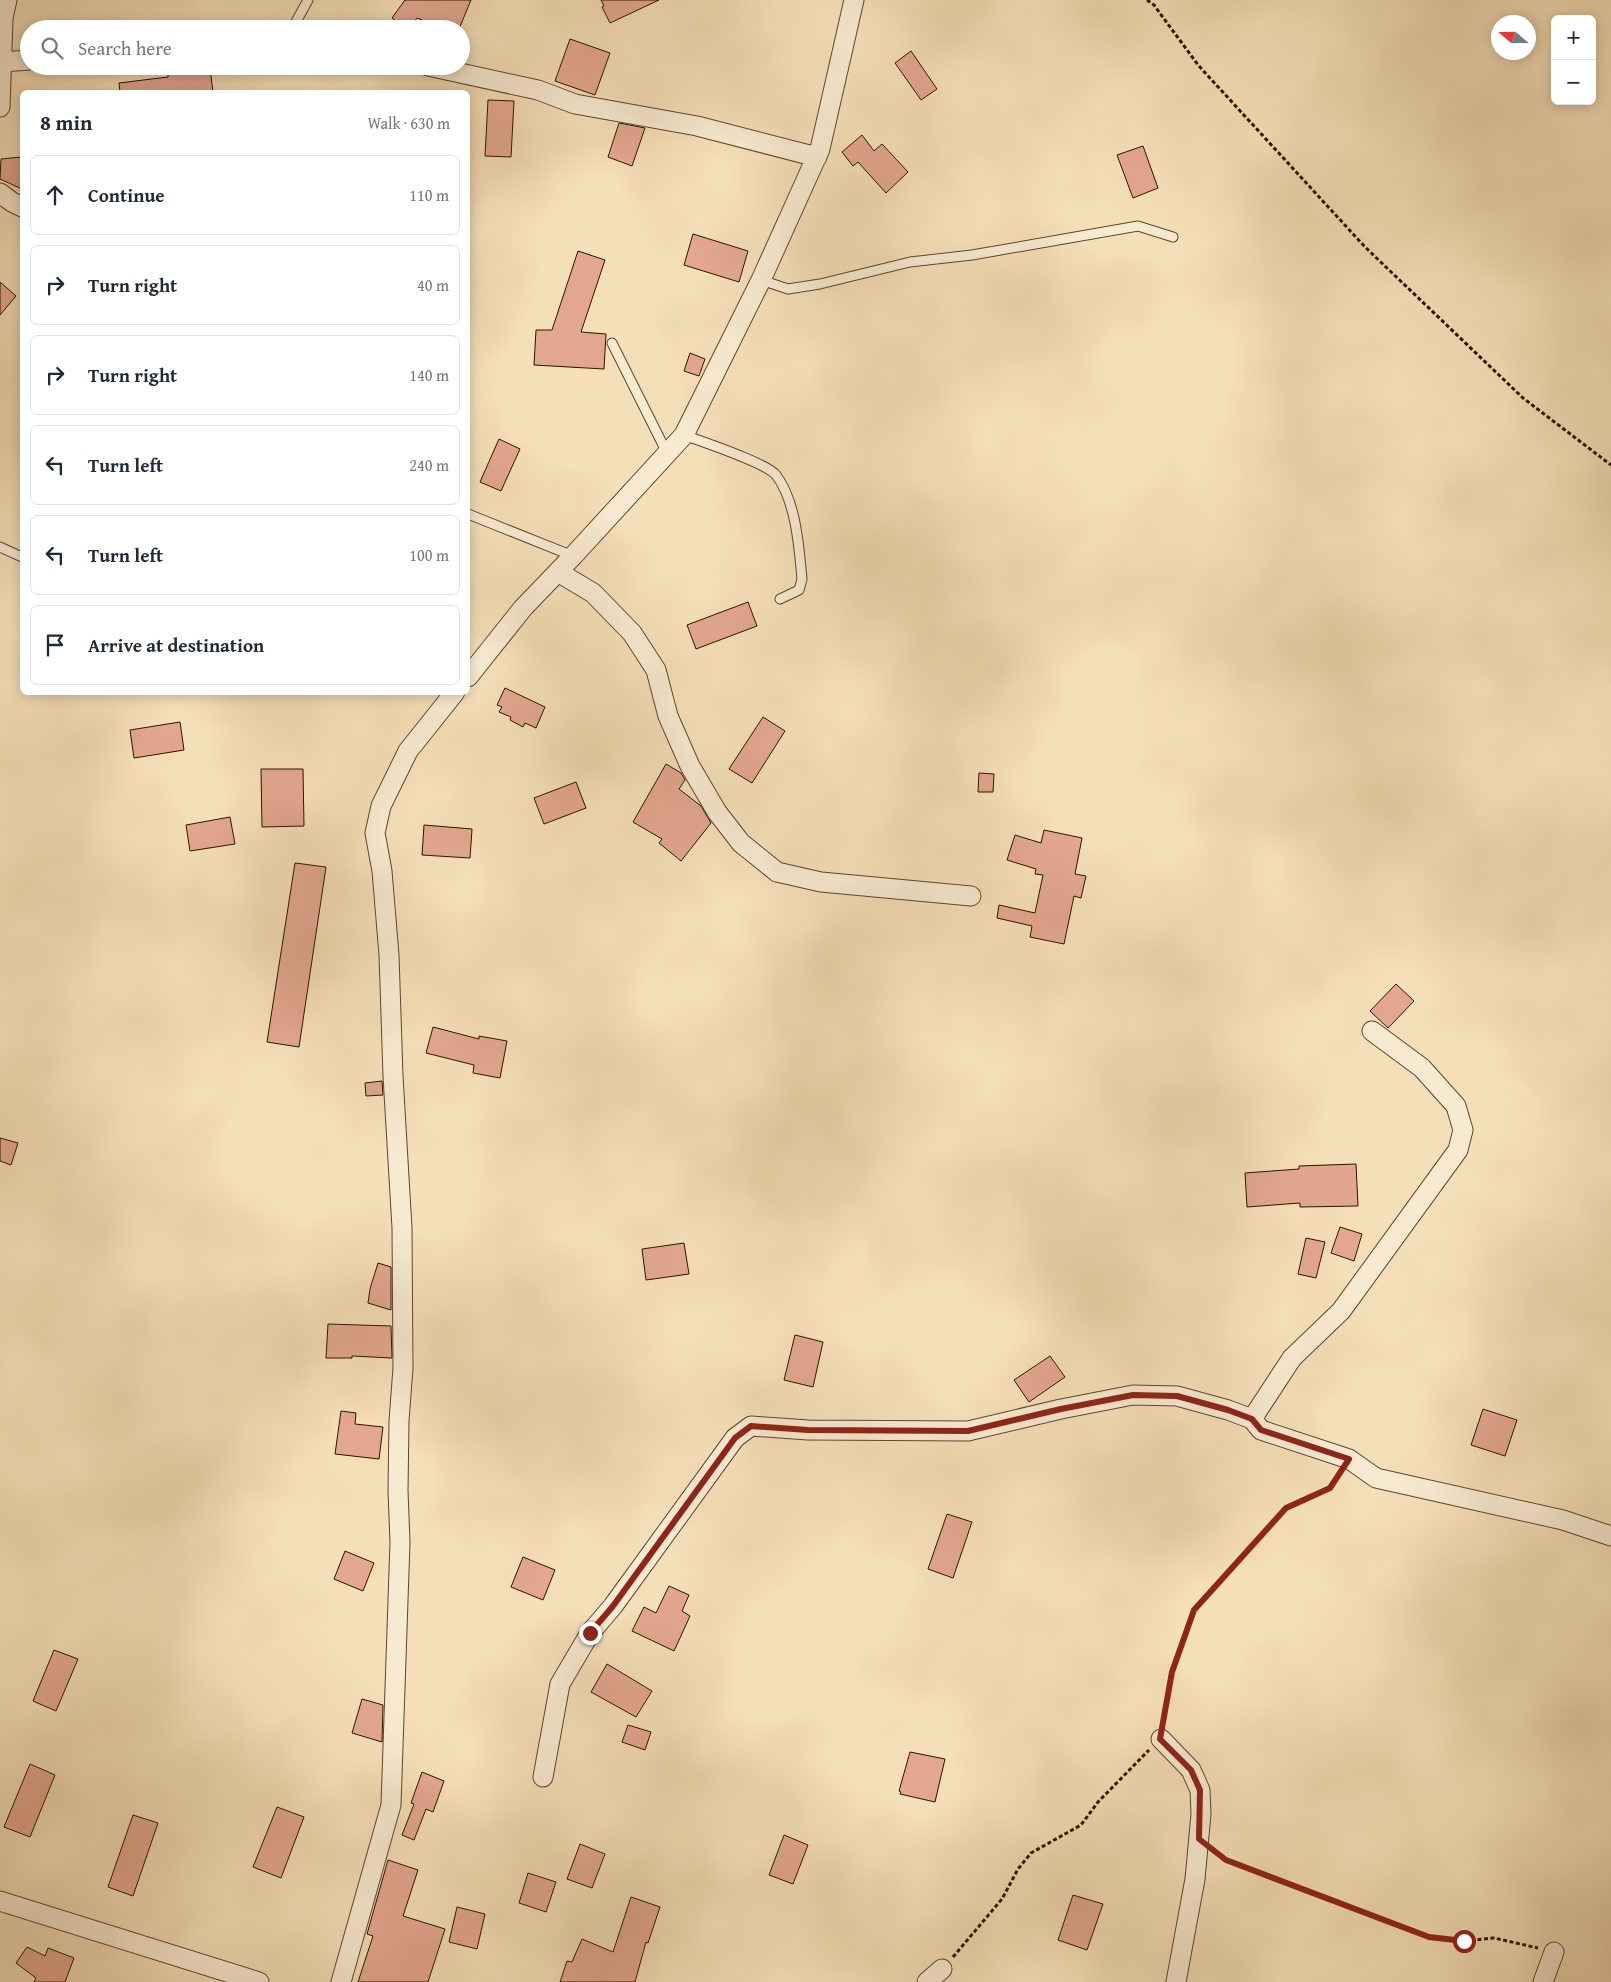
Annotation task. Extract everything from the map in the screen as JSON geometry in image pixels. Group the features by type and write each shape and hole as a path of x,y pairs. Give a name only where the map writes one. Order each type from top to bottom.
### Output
{"street":[{"path":"0,107 2,18 7,0"},
{"path":"470,674 522,608 573,556 684,435 761,280 820,149 854,0"},
{"path":"2,62 20,61"},
{"path":"469,75 538,90 575,104 697,126 817,156"},
{"path":"0,192 20,206"},
{"path":"558,572 593,593 632,633 656,670 668,716 690,766 703,789 717,812 741,843 777,872 822,882 971,896"},
{"path":"341,1982 391,1805 400,1542 398,1491 399,1421 403,1368 402,1228 393,1076 389,955 382,871 375,833 381,806 408,752 453,695"},
{"path":"1252,1419 1292,1358 1340,1311 1458,1150 1463,1130 1456,1106 1422,1068 1372,1031"},
{"path":"543,1776 560,1684 590,1633 613,1606 735,1438 751,1426 808,1430 968,1431 1061,1409 1133,1395 1177,1396 1228,1410 1252,1419 1261,1430 1349,1459 1376,1478 1563,1520 1611,1536"},
{"path":"1160,1739 1191,1770 1200,1790 1199,1839 1195,1879 1176,1982"},
{"path":"0,1900 258,1982"},
{"path":"1543,1982 1554,1952"},
{"path":"926,1982 942,1969"}],"lane":[{"path":"297,20 308,0"},
{"path":"761,280 788,289 820,284 910,262 982,254 1138,226 1173,237"},
{"path":"612,343 667,453"},
{"path":"684,435 753,461 775,474 791,505 802,579 799,590 780,598"},
{"path":"470,515 573,556"},
{"path":"0,547 20,556"}],"path":[{"path":"1148,0 1154,5 1198,66 1365,247 1523,398 1611,465"},
{"path":"942,1969 1002,1899 1018,1869 1031,1853 1081,1825 1098,1802 1160,1739 1172,1672 1194,1610 1286,1508 1330,1488 1349,1459"},
{"path":"1199,1839 1226,1860 1429,1937 1464,1941 1494,1938 1554,1952"}],"building":[{"path":"405,0 471,0 463,20 422,20 417,18 416,20 395,20 392,18"},
{"path":"601,0 659,0 610,23 602,7 604,6"},
{"path":"570,39 610,53 595,95 555,81"},
{"path":"911,51 937,89 921,100 895,63"},
{"path":"168,75 211,75 213,90 120,90 119,83 168,77"},
{"path":"488,100 514,101 511,157 485,156"},
{"path":"619,123 645,128 632,166 608,157"},
{"path":"862,135 874,151 882,144 908,172 886,193 858,162 853,166 842,152"},
{"path":"1143,146 1158,188 1133,198 1117,155"},
{"path":"20,157 20,188 0,179 1,159"},
{"path":"693,234 748,251 739,282 684,265"},
{"path":"578,251 605,260 581,332 606,334 604,369 534,365 536,330 552,330"},
{"path":"0,282 16,296 0,315"},
{"path":"690,353 705,359 699,376 684,371"},
{"path":"499,439 520,449 501,491 480,482"},
{"path":"748,602 757,626 696,649 687,625"},
{"path":"505,688 545,707 536,728 525,723 523,727 510,720 511,717 499,712 502,707 497,705"},
{"path":"763,717 785,731 752,783 729,769"},
{"path":"180,722 184,750 134,758 130,730"},
{"path":"666,764 681,773 685,780 679,789 701,806 711,823 681,861 659,843 662,839 633,822"},
{"path":"261,769 303,769 304,826 262,827"},
{"path":"979,773 994,774 993,792 978,792"},
{"path":"576,782 586,808 544,824 534,798"},
{"path":"230,817 235,844 190,851 186,825"},
{"path":"424,825 472,829 470,858 422,855"},
{"path":"1044,830 1082,838 1075,874 1086,876 1081,898 1074,896 1064,944 1030,937 1032,926 997,918 999,905 1035,913 1043,875 1035,874 1036,869 1007,860 1015,835 1041,843"},
{"path":"295,863 326,867 299,1047 267,1042"},
{"path":"1396,984 1414,1001 1388,1028 1370,1011"},
{"path":"433,1027 479,1039 479,1036 507,1041 500,1078 473,1073 474,1065 426,1053"},
{"path":"382,1081 383,1095 366,1096 365,1083"},
{"path":"0,1138 18,1143 11,1165 0,1161"},
{"path":"1356,1164 1358,1206 1300,1207 1300,1203 1247,1207 1245,1173 1299,1169 1299,1166"},
{"path":"1340,1227 1362,1234 1354,1261 1331,1253"},
{"path":"1306,1238 1325,1242 1316,1278 1298,1274"},
{"path":"684,1243 689,1274 646,1280 642,1249"},
{"path":"378,1263 391,1267 391,1310 368,1303"},
{"path":"328,1324 391,1326 392,1358 352,1356 352,1358 326,1358"},
{"path":"795,1335 823,1342 813,1387 784,1380"},
{"path":"1050,1356 1065,1377 1029,1402 1014,1380"},
{"path":"1483,1409 1517,1420 1505,1456 1471,1445"},
{"path":"341,1411 356,1413 355,1424 383,1427 379,1459 335,1454"},
{"path":"947,1514 972,1522 953,1578 928,1569"},
{"path":"345,1551 374,1563 363,1591 334,1579"},
{"path":"523,1557 555,1570 543,1600 511,1587"},
{"path":"669,1586 689,1595 682,1611 690,1616 674,1651 632,1631 644,1607 656,1613"},
{"path":"54,1650 78,1659 56,1711 33,1701"},
{"path":"607,1664 652,1691 636,1717 591,1692"},
{"path":"362,1699 383,1705 382,1742 352,1733"},
{"path":"628,1725 651,1732 645,1750 622,1742"},
{"path":"910,1752 945,1759 935,1802 900,1794 901,1792 899,1791"},
{"path":"30,1764 55,1775 30,1837 4,1827"},
{"path":"422,1772 444,1781 433,1812 426,1809 414,1840 402,1835 414,1804 411,1803"},
{"path":"277,1807 304,1817 281,1878 253,1867"},
{"path":"133,1815 158,1823 133,1896 108,1887"},
{"path":"784,1835 808,1845 793,1884 769,1875"},
{"path":"580,1844 605,1854 592,1888 567,1879"},
{"path":"388,1860 418,1870 403,1916 445,1929 428,1982 358,1982 373,1936 367,1934"},
{"path":"528,1873 556,1882 546,1912 519,1903"},
{"path":"1073,1895 1103,1904 1087,1950 1058,1940"},
{"path":"631,1897 660,1907 648,1943 646,1942 635,1982 560,1982 567,1961 572,1962 582,1939 613,1952"},
{"path":"457,1907 485,1914 477,1949 449,1942"},
{"path":"27,1947 45,1956 48,1948 74,1958 65,1982 34,1982 36,1978 16,1963"}],"route":[{"path":"590,1633 613,1606 735,1438 751,1426 808,1430 968,1431 1061,1409 1133,1395 1177,1396 1228,1410 1252,1419 1261,1430 1349,1459 1330,1488 1286,1508 1194,1610 1172,1672 1160,1739 1191,1770 1200,1790 1199,1839 1226,1860 1429,1937 1464,1941"}]}
